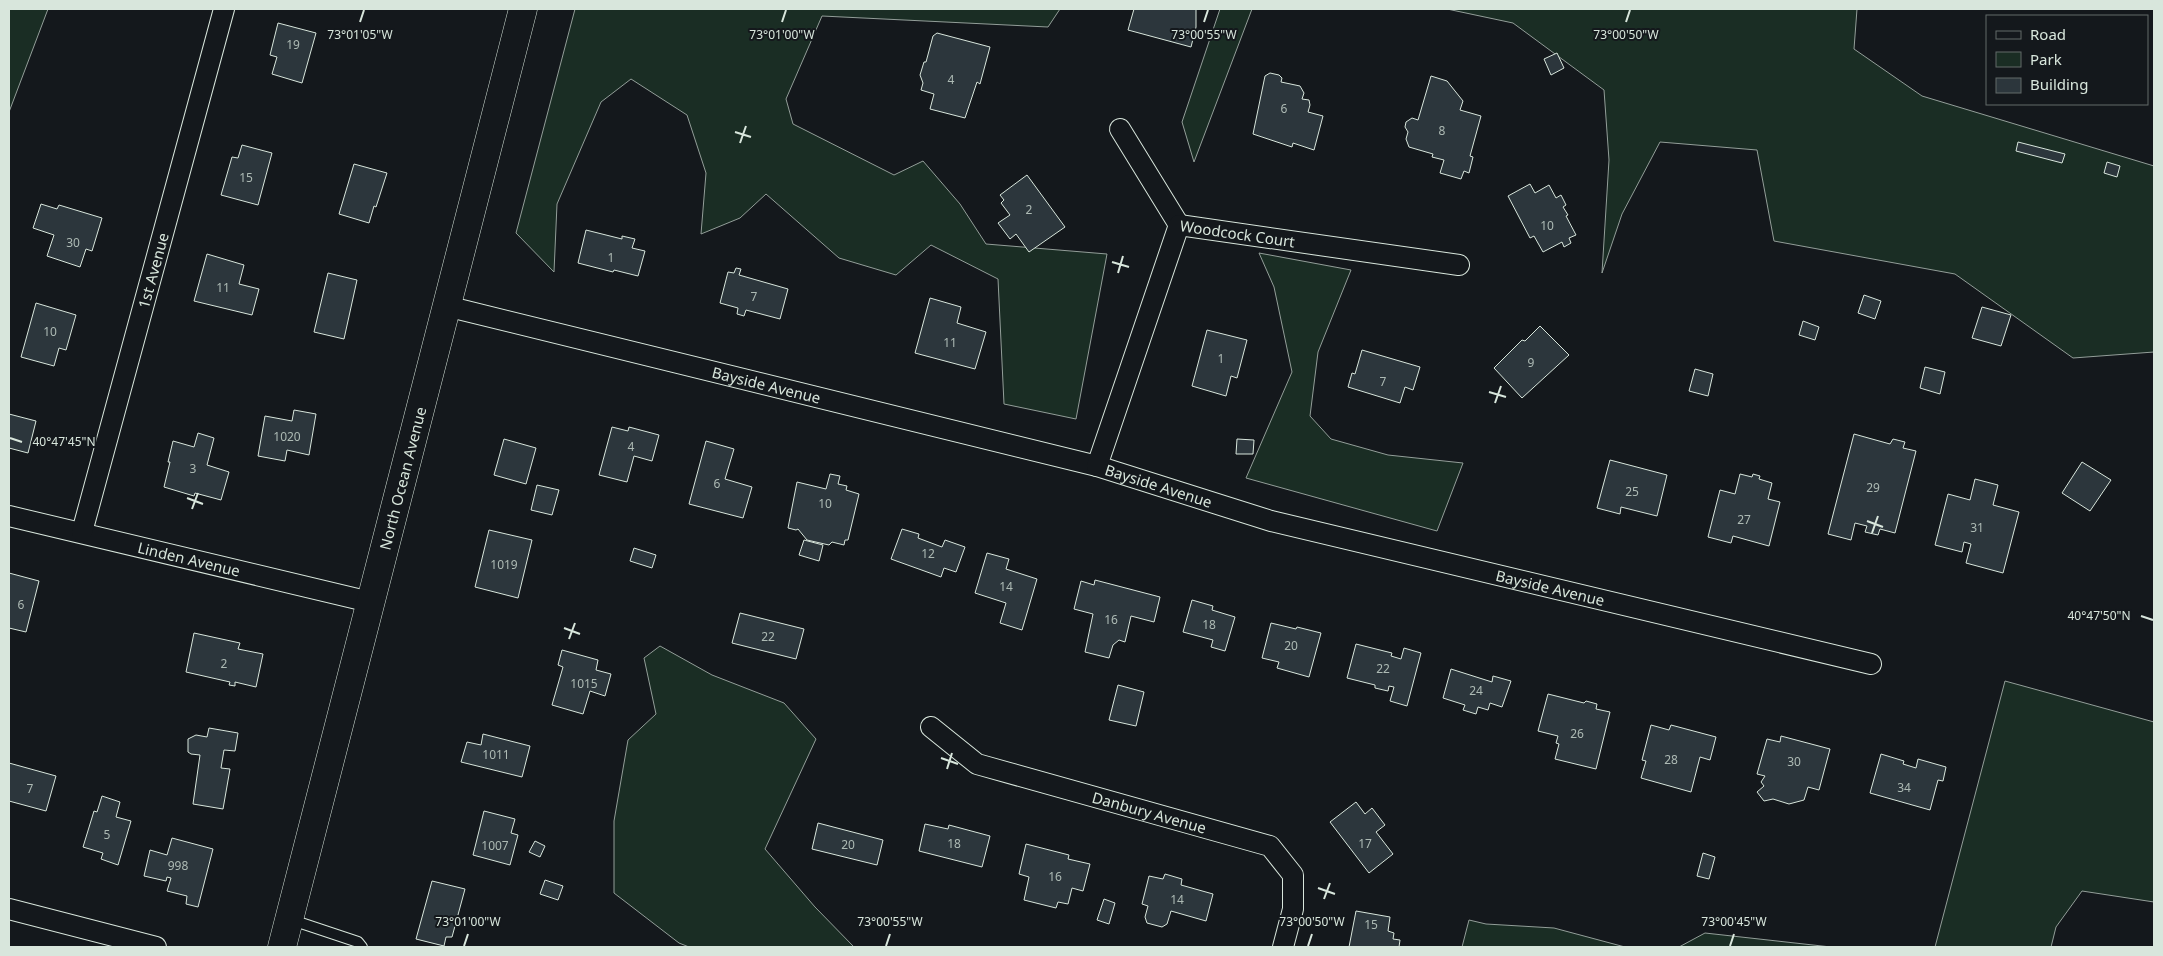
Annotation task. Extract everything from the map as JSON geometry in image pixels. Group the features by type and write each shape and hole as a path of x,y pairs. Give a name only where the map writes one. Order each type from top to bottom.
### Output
{"main road":[{"name":"North Ocean Avenue","path":"282,947 523,9"}],"street":[{"name":"1st Avenue","path":"82,532 224,9"},
{"path":"1120,129 1179,225"},
{"name":"Woodcock Court","path":"1097,466 1179,225 1459,265"},
{"name":"Bayside Avenue","path":"446,306 1097,466 1271,521 1871,664"},
{"name":"Linden Avenue","path":"9,516 370,602"},
{"name":"Danbury Avenue","path":"931,727 977,764 1270,846 1293,875 1294,909 1283,947"},
{"path":"9,909 156,947"}],"lane":[{"path":"289,919 358,942 362,947"}],"green space":[{"path":"9,9 48,9 9,112"},
{"path":"575,9 1060,9 1048,27 822,16 786,99 793,124 894,175 923,161 960,204 986,244 1107,254 1076,419 1004,404 998,279 931,245 896,275 839,258 766,194 740,218 701,234 706,173 687,115 631,79 601,102 557,204 554,272 516,233"},
{"path":"1220,9 1252,9 1194,162 1182,122"},
{"path":"1447,9 1857,9 1854,49 1922,96 2154,166 2154,352 2073,358 1955,274 1774,241 1757,150 1660,142 1622,214 1602,273 1609,160 1604,90 1513,23"},
{"path":"1259,253 1351,270 1318,352 1310,416 1331,439 1388,455 1463,463 1437,531 1246,478 1292,372 1274,287"},
{"path":"660,646 712,675 784,703 816,739 765,849 815,907 854,947 689,947 679,943 614,893 614,821 628,740 656,714 644,658"},
{"path":"2005,681 2154,722 2154,902 2082,891 2056,927 2051,947 1935,947"},
{"path":"1469,920 1486,924 1554,928 1625,947 1462,947"},
{"path":"1705,933 1831,947 1679,947"}],"building":[{"path":"1134,9 1196,9 1196,27 1191,47 1128,30"},
{"path":"278,23 316,33 302,83 272,74 277,57 270,55"},
{"path":"937,33 990,47 980,84 977,82 965,118 930,109 934,94 921,90 923,83 920,75 924,62 926,62 933,36"},
{"path":"1557,53 1564,68 1551,75 1544,59"},
{"path":"1270,73 1279,75 1282,78 1281,82 1300,86 1304,93 1302,99 1309,100 1308,112 1323,116 1314,150 1293,143 1292,147 1253,134 1265,76"},
{"path":"1431,76 1447,81 1463,101 1460,110 1481,116 1470,156 1473,157 1469,173 1464,171 1461,179 1440,173 1444,160 1432,157 1433,154 1409,147 1406,139 1408,132 1405,127 1406,122 1412,118 1418,120"},
{"path":"2018,142 2065,154 2062,163 2016,151"},
{"path":"242,145 272,153 258,205 221,195 232,157 238,158"},
{"path":"2107,162 2120,166 2117,177 2104,173"},
{"path":"354,164 387,173 369,223 339,214"},
{"path":"1027,175 1065,227 1029,252 1016,234 1010,239 998,223 1010,215 1001,203 1004,200 1000,195"},
{"path":"1530,184 1535,193 1549,185 1556,198 1561,195 1566,205 1563,207 1568,215 1566,216 1576,235 1569,238 1571,243 1564,247 1562,242 1543,252 1534,236 1530,238 1508,196"},
{"path":"41,204 57,209 59,205 102,218 92,251 86,249 80,267 47,256 54,235 33,228"},
{"path":"586,230 622,239 622,236 635,239 632,248 645,251 638,276 578,263"},
{"path":"207,254 244,265 239,284 259,289 252,315 194,301"},
{"path":"736,268 741,269 739,275 788,289 780,319 746,310 744,316 737,314 738,308 720,303 728,272 734,273"},
{"path":"328,273 357,280 344,339 314,332"},
{"path":"1864,295 1881,301 1875,319 1858,313"},
{"path":"930,298 961,307 957,323 986,332 975,369 915,353"},
{"path":"36,303 76,315 66,350 59,348 54,366 21,357"},
{"path":"1982,307 2011,315 2001,346 1972,338"},
{"path":"1803,321 1819,327 1815,340 1799,335"},
{"path":"1540,326 1569,355 1522,398 1494,368 1522,340 1525,341"},
{"path":"1207,330 1247,340 1237,378 1231,376 1226,396 1192,386"},
{"path":"1362,350 1420,367 1413,390 1405,387 1400,403 1348,387 1352,373 1355,374"},
{"path":"1925,367 1945,372 1940,394 1920,388"},
{"path":"1695,369 1713,374 1708,396 1689,391"},
{"path":"294,410 316,414 309,455 287,450 285,461 258,456 265,416 292,421"},
{"path":"9,414 36,421 28,453 9,448"},
{"path":"612,427 628,431 629,427 659,435 652,461 634,456 627,482 599,475"},
{"path":"198,433 214,438 207,465 229,472 221,500 195,493 194,496 164,487 173,441 194,447"},
{"path":"1854,434 1890,444 1893,439 1905,442 1903,448 1916,451 1895,533 1880,529 1878,535 1865,532 1867,526 1855,523 1851,540 1828,534"},
{"path":"504,439 536,448 526,484 494,475"},
{"path":"1237,439 1254,440 1253,454 1236,454"},
{"path":"706,441 734,449 725,479 752,487 743,518 689,504"},
{"path":"1610,460 1667,475 1657,516 1621,507 1620,514 1597,508"},
{"path":"2082,462 2111,480 2090,511 2062,493"},
{"path":"830,474 840,476 838,484 847,486 846,490 859,494 848,540 845,540 844,545 832,542 829,545 807,540 798,529 788,528 797,482 826,489"},
{"path":"1740,474 1752,477 1753,474 1760,476 1759,479 1772,483 1768,499 1780,502 1769,546 1733,536 1731,543 1708,537 1720,490 1735,494"},
{"path":"1975,479 1998,485 1993,505 2019,512 2003,573 1966,563 1971,544 1964,542 1962,552 1935,545 1948,494 1970,500"},
{"path":"537,485 559,490 552,515 531,510"},
{"path":"902,529 919,534 918,538 942,547 945,540 965,547 956,572 944,568 941,577 891,559"},
{"path":"489,530 532,540 518,598 475,587"},
{"path":"804,540 823,545 819,561 799,555"},
{"path":"634,548 656,555 652,568 630,561"},
{"path":"987,553 1009,559 1006,569 1037,579 1022,630 1000,623 1006,603 975,593"},
{"path":"9,573 39,581 26,632 9,628"},
{"path":"1095,580 1160,597 1154,622 1131,616 1125,642 1119,640 1113,645 1109,658 1085,652 1093,614 1074,609 1081,581 1094,585"},
{"path":"1192,600 1213,606 1212,610 1235,617 1225,651 1211,647 1213,640 1183,632"},
{"path":"740,613 804,629 796,659 732,643"},
{"path":"1271,623 1321,633 1309,677 1277,668 1279,662 1262,658"},
{"path":"194,633 240,643 238,649 263,654 256,687 235,682 235,686 229,685 230,682 186,672"},
{"path":"1356,644 1392,653 1391,656 1401,659 1404,648 1421,653 1407,706 1390,701 1394,687 1389,686 1388,691 1375,688 1375,685 1347,678"},
{"path":"562,650 598,660 596,670 611,674 605,696 590,691 583,714 552,705 563,667 558,665"},
{"path":"1451,669 1492,682 1493,676 1511,681 1502,707 1490,703 1488,710 1478,707 1476,714 1463,710 1465,705 1443,698"},
{"path":"1118,685 1144,692 1136,726 1109,720"},
{"path":"1548,694 1584,703 1586,701 1597,704 1596,709 1610,712 1596,769 1555,759 1559,744 1556,743 1558,736 1538,731"},
{"path":"1651,725 1669,730 1671,725 1716,737 1710,760 1700,757 1691,792 1641,778 1646,761 1642,760"},
{"path":"209,728 238,733 235,751 224,750 221,768 230,769 223,809 193,804 200,755 188,752 188,739 196,735 207,737"},
{"path":"483,734 530,746 522,777 461,762 467,742 481,745"},
{"path":"1781,736 1830,749 1819,790 1808,787 1804,800 1789,804 1773,799 1764,801 1757,792 1764,786 1761,782 1765,776 1757,774 1767,739 1780,742"},
{"path":"1881,754 1904,761 1903,764 1916,768 1918,759 1946,767 1943,781 1938,780 1930,810 1870,793"},
{"path":"9,763 56,776 46,811 9,801"},
{"path":"102,796 120,802 116,817 131,821 118,865 101,859 103,853 83,847 94,811 97,812"},
{"path":"1356,802 1365,814 1372,808 1385,825 1376,832 1393,854 1369,873 1330,822"},
{"path":"484,811 515,819 511,833 518,835 510,865 473,855"},
{"path":"818,823 883,840 877,865 812,849"},
{"path":"925,824 948,829 949,825 990,836 982,867 919,851"},
{"path":"172,838 213,849 198,907 186,904 187,896 167,891 171,878 167,877 166,881 144,876 150,850 167,855"},
{"path":"535,841 545,846 540,857 529,852"},
{"path":"1026,844 1069,855 1068,859 1090,864 1083,891 1072,888 1068,904 1058,902 1056,908 1024,900 1029,877 1019,874"},
{"path":"1703,853 1715,857 1709,879 1697,876"},
{"path":"1165,874 1182,879 1181,885 1213,894 1206,921 1171,911 1167,924 1162,927 1147,923 1145,917 1148,906 1142,904 1149,876 1163,879"},
{"path":"545,880 563,886 558,900 540,894"},
{"path":"432,881 465,889 452,937 446,937 444,946 416,939"},
{"path":"1104,899 1115,903 1109,924 1097,920"},
{"path":"1356,911 1390,917 1388,931 1394,933 1393,939 1400,940 1399,947 1349,947"}]}
